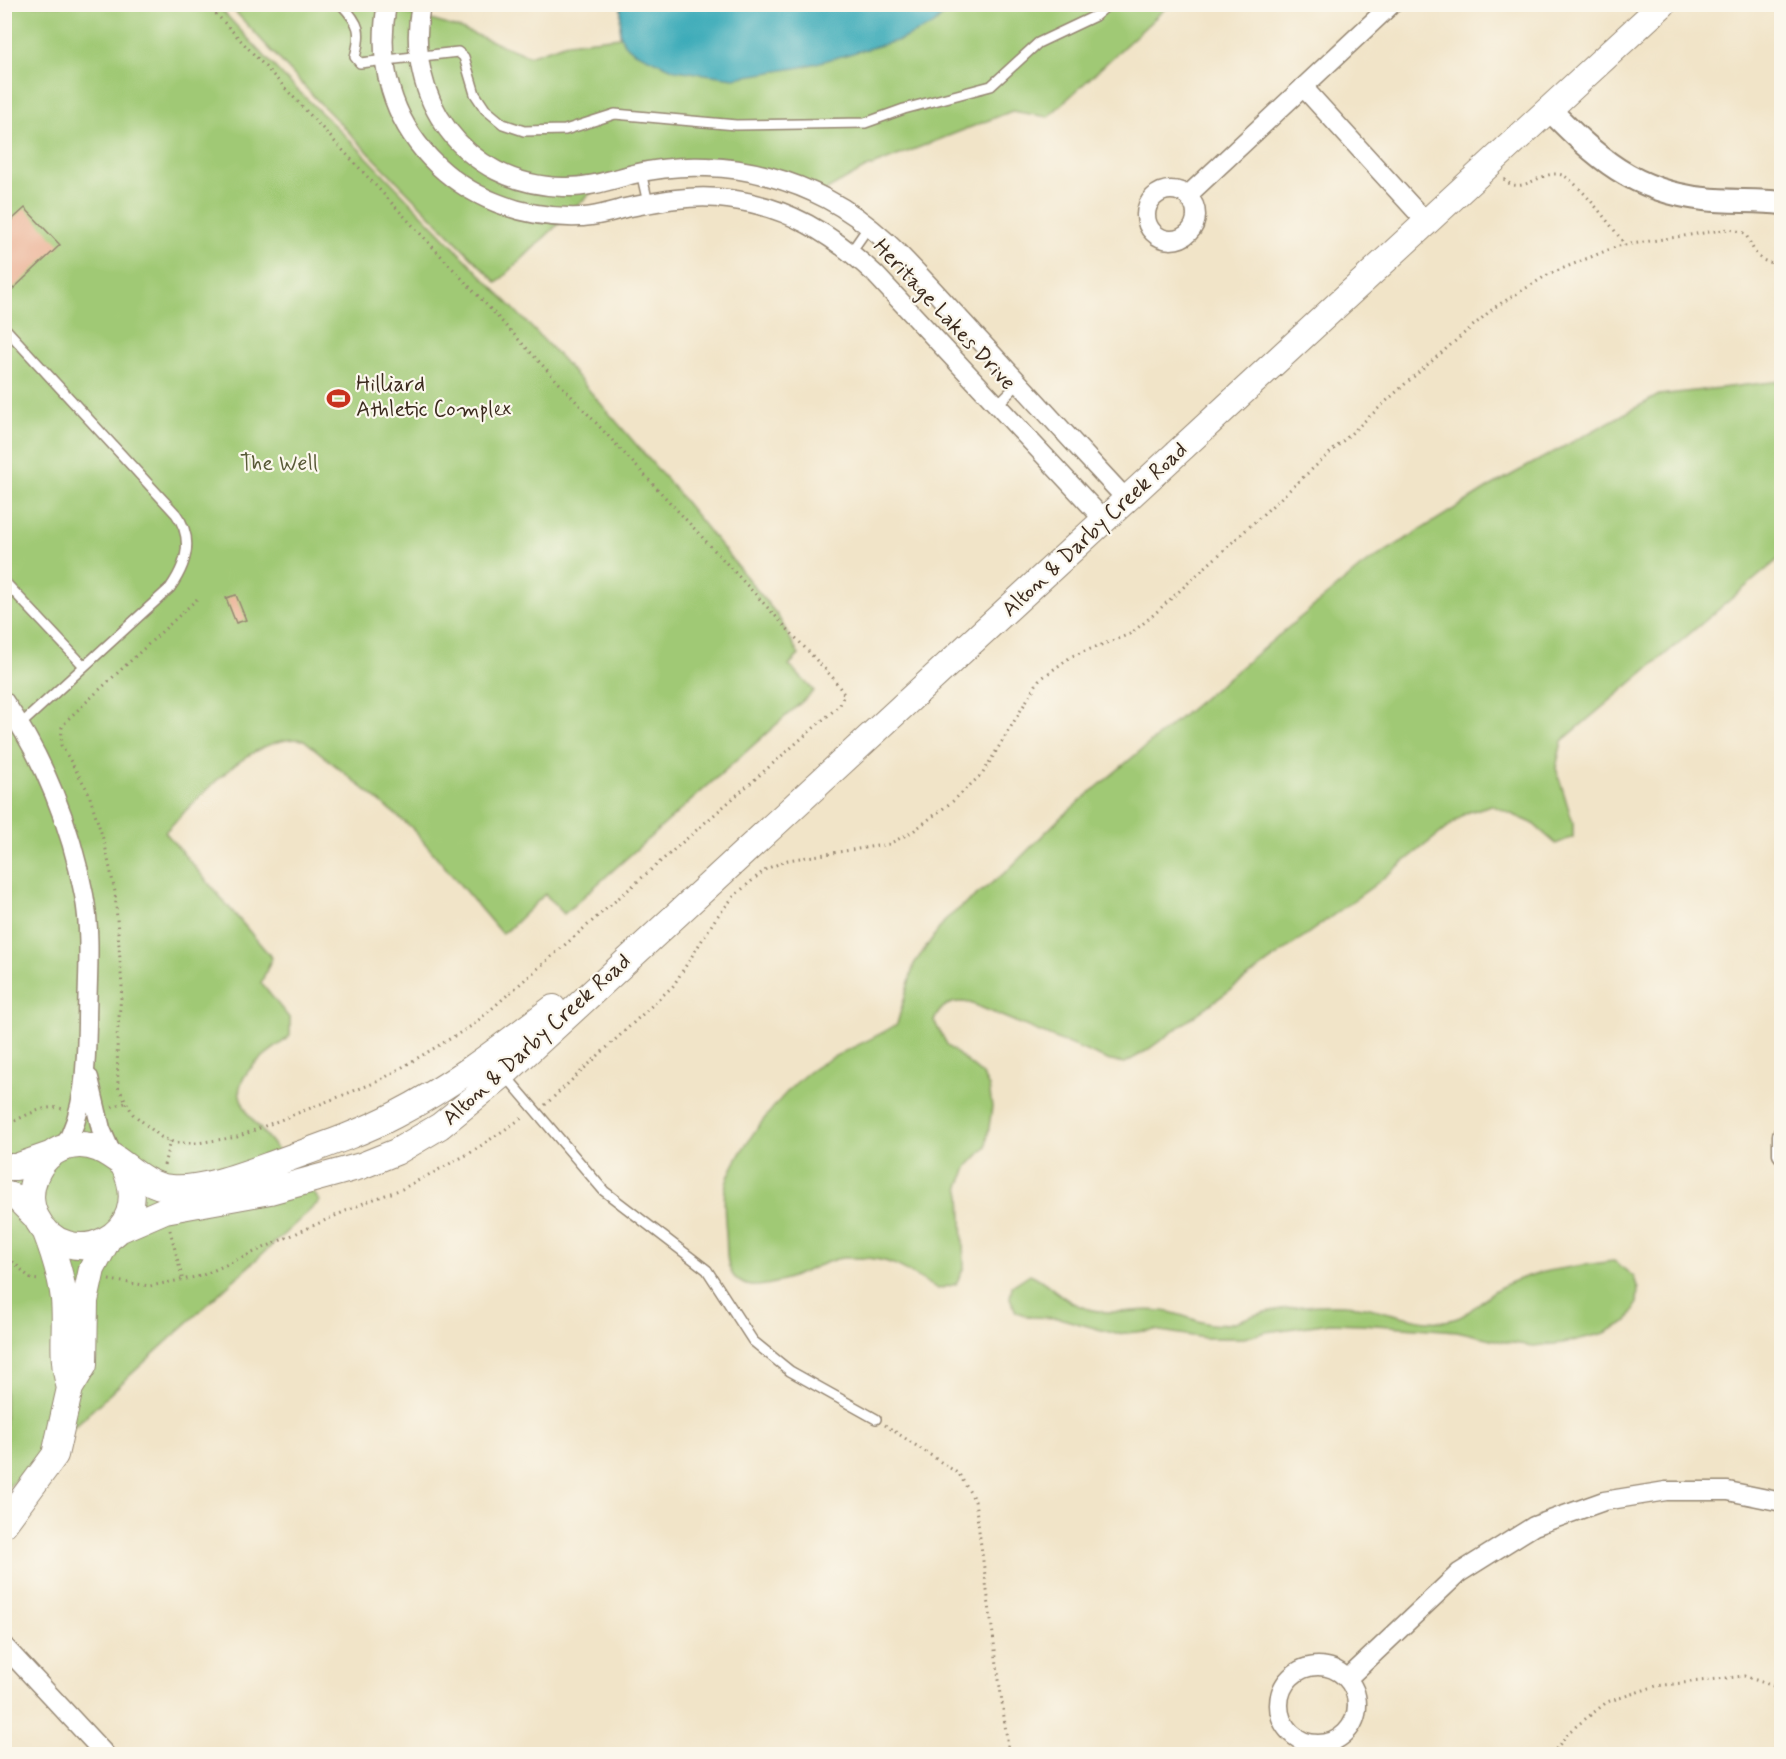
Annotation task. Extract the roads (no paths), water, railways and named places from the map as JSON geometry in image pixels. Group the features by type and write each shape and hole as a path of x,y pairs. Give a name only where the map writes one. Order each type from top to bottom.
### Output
{"main road":[{"path":"1549,109 1663,4"},
{"name":"Alton & Darby Creek Road","path":"114,1234 165,1210 270,1191 361,1166 396,1152 441,1126 504,1074 1549,109"},
{"name":"Alton & Darby Creek Road","path":"118,1160 156,1185 172,1188 196,1186 251,1172 394,1116 466,1074 671,920"},
{"path":"4,1167 16,1167 81,1144 97,1146 118,1160 131,1181 133,1197 130,1214 92,1269 85,1301 84,1365 70,1388 55,1455 4,1524"},
{"path":"57,1151 39,1168 32,1184 31,1200 59,1268 64,1301 63,1365 70,1388"},
{"path":"4,1194 17,1198 59,1240 75,1246 92,1245 114,1234"}],"street":[{"name":"Heritage Lakes Drive","path":"387,4 384,34 386,60 394,99 417,142 448,175 488,202 527,214 564,218 583,217 648,203 699,197 751,203 801,218 851,252 875,274 1105,521"},
{"name":"Heritage Lakes Drive","path":"421,4 416,39 417,56 426,92 443,124 464,149 489,167 525,181 564,187 593,185 641,172 707,167 760,174 829,200 869,226 904,259 1127,500"},
{"path":"1187,196 1392,4"},
{"path":"1303,87 1427,223"},
{"path":"1549,109 1586,147 1608,164 1648,187 1703,199 1782,203"},
{"path":"4,701 42,766 63,819 84,896 88,947 86,1068 79,1113 57,1151"},
{"path":"86,1068 101,1129 118,1160"},
{"path":"1782,1135 1782,1154"},
{"path":"1347,1679 1459,1573 1534,1526 1604,1501 1666,1491 1728,1491 1782,1502"},
{"path":"4,1646 105,1755"},
{"path":"1312,1667 1331,1669 1347,1679 1357,1702 1351,1726 1343,1736 1332,1742 1305,1749 1286,1728 1279,1703 1282,1690 1294,1675 1312,1667"}],"lane":[{"path":"341,4 358,24 356,60 360,63 455,52 461,54 475,94 485,109 503,124 524,130 565,130 615,114 736,125 865,123 904,109 991,86 1038,43 1095,16 1108,4"},
{"path":"641,172 648,203"},
{"path":"851,252 869,226"},
{"path":"4,327 185,526 188,541 186,553 175,581 20,725"},
{"path":"996,405 1019,384"},
{"path":"4,580 84,666"},
{"path":"504,1074 604,1191 706,1270 753,1341 790,1371 876,1419"}],"water":[{"path":"621,4 953,5 933,25 900,40 802,67 734,78 675,70 633,51 624,43 620,34"}],"place":[{"name":"Hilliard Athletic Complex","path":"338,398"}],"park label":[{"name":"The Well","path":"279,464"}]}
